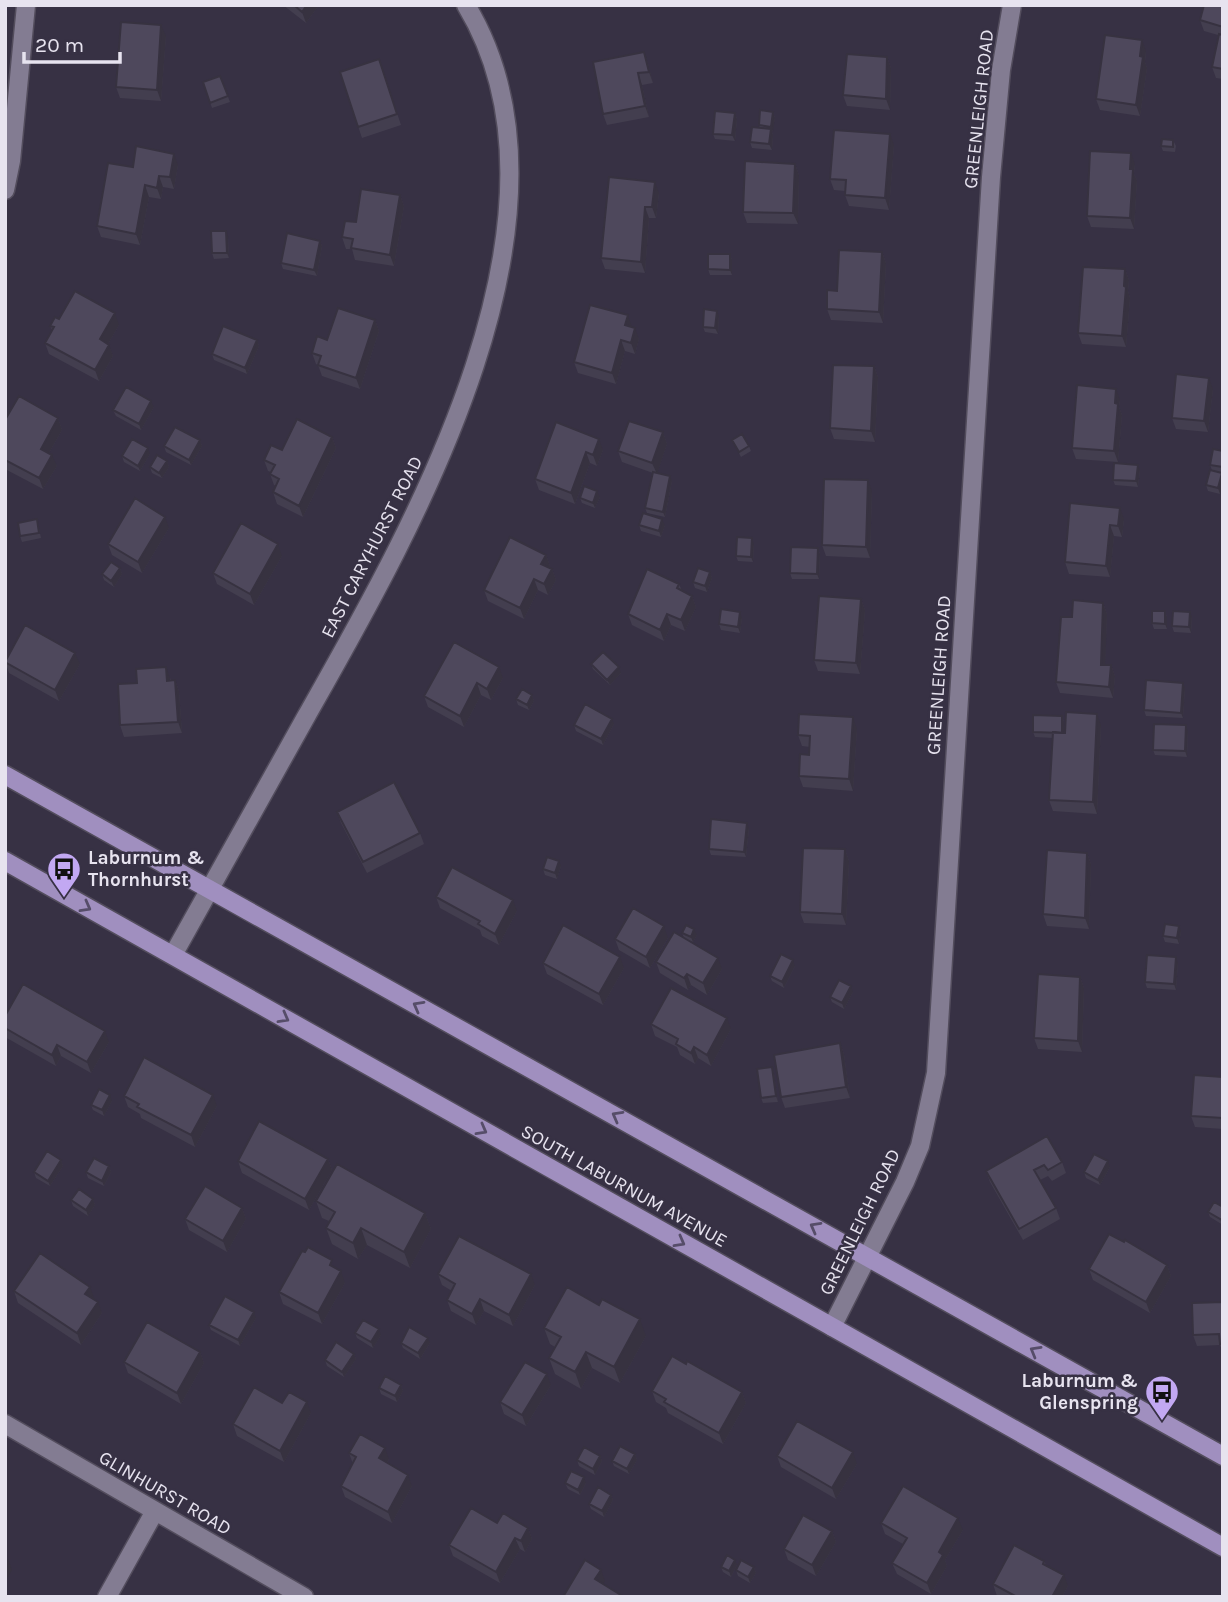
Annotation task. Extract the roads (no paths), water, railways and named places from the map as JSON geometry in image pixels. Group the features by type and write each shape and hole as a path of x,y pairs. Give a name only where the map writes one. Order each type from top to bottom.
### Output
{"main road":[{"path":"5,775 1223,1456"},
{"name":"SOUTH LABURNUM AVENUE","path":"5,861 1223,1547"}],"street":[{"path":"5,190 11,161 26,5"},
{"name":"EAST CARYHURST ROAD","path":"173,955 367,609 427,494 461,406 485,328 508,216 510,162 503,105 489,53 466,5"},
{"name":"GREENLEIGH ROAD","path":"832,1328 905,1182 920,1146 936,1073 991,177 1001,70 1012,5"},
{"name":"GLINHURST ROAD","path":"5,1424 304,1597"},
{"path":"107,1597 155,1511"}],"place":[{"name":"Laburnum & Thornhurst","path":"64,899"},
{"name":"Laburnum & Glenspring","path":"1162,1422"}]}
